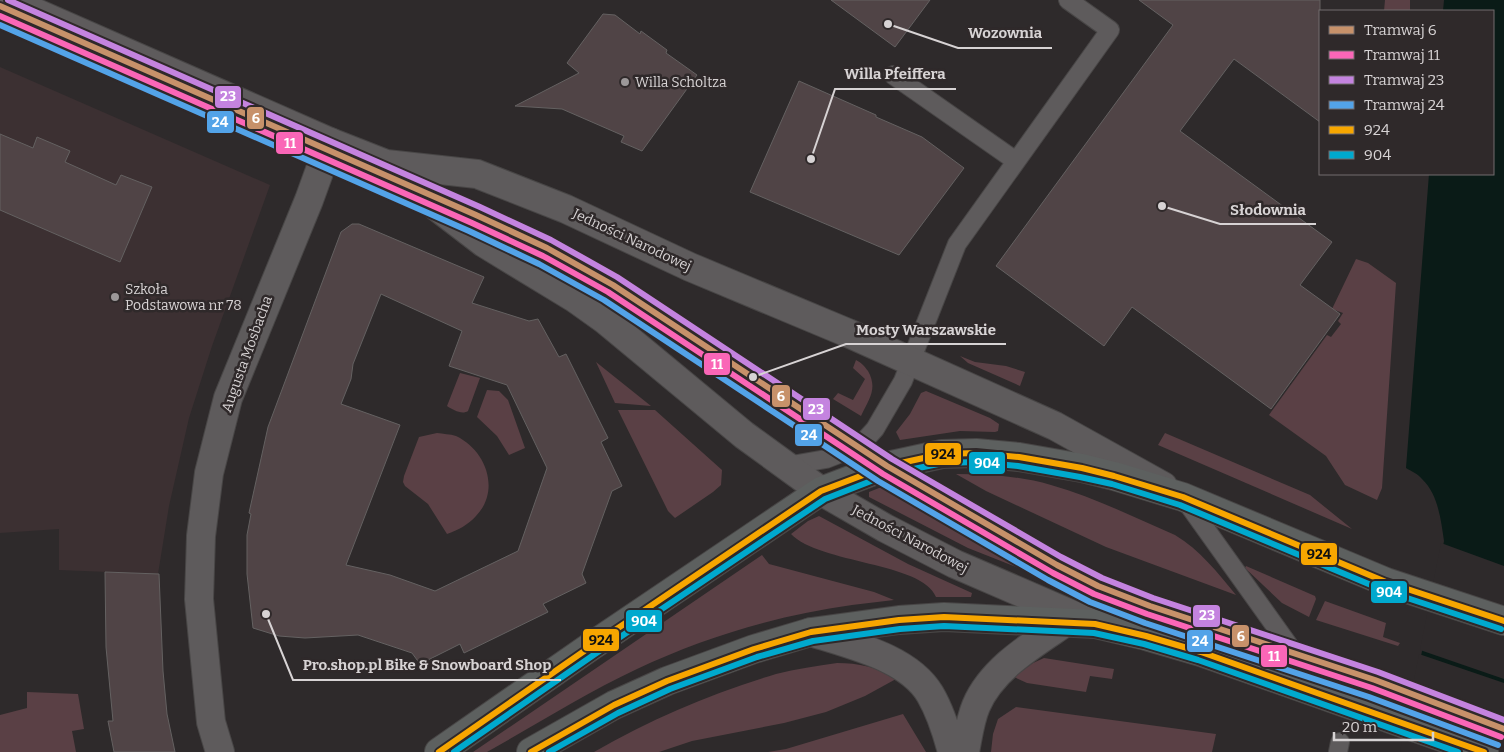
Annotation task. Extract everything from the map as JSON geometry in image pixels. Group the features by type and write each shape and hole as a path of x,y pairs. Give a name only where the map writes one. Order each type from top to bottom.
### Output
{"main road":[{"path":"439,752 590,647 821,491 887,466 942,454 976,453 1019,457 1082,468 1183,497"},
{"name":"Jedności Narodowej","path":"1183,497 1386,582 1504,621"},
{"path":"531,752 614,705 667,680 754,649 812,632 898,620 944,616 1095,624"},
{"name":"Jedności Narodowej","path":"1095,624 1201,652 1484,752"}],"street":[{"name":"Jedności Narodowej","path":"7,0 330,142 386,164 477,174 566,209 690,267 825,323 1055,426 1183,497"},
{"name":"Augusta Mosbacha","path":"220,752 210,722 199,599 201,536 208,481 228,398 330,142"},
{"name":"Jedności Narodowej","path":"386,164 484,244 576,299 604,319 736,429 821,491 885,528 954,564 1095,624"},
{"path":"965,752 975,709 990,683 1025,650 1066,622"},
{"path":"812,632 869,651 910,672 930,693 952,752"}],"lane":[{"path":"786,466 826,459 844,452 865,440 875,429 890,405 903,381 956,244 1110,30 1068,0"},
{"path":"893,75 1016,162"},
{"path":"1183,497 1326,696"}],"shaded area":[{"path":"1385,0 1410,0 1410,10 1384,10"},
{"path":"1444,0 1504,0 1504,752 1402,751 1444,541 1438,508 1432,492 1420,477 1406,468 1429,175 1494,175 1494,10 1443,10"},
{"name":"Szkoła Podstawowa nr 78","path":"0,67 270,185 212,346 189,418 169,506 158,574 59,570 59,529 0,533"},
{"path":"1356,259 1368,263 1396,283 1382,488 1377,500 1345,485 1326,456 1269,415 1327,335 1331,337 1341,324 1338,321 1343,313 1332,309"},
{"path":"960,356 975,362 1006,366 1025,372 1020,386 968,363"},
{"path":"856,360 868,371 872,383 871,394 861,416 833,399 838,393 853,400 865,379 853,368"},
{"path":"596,362 651,406 615,403"},
{"path":"460,373 480,378 466,412 460,412 447,406"},
{"path":"487,390 499,391 508,400 525,448 509,455 497,436 477,417"},
{"path":"926,391 990,418 999,424 998,431 960,431 900,440 896,432 910,414 921,393"},
{"path":"618,410 655,410 722,470 721,485 675,518 668,511"},
{"path":"437,433 456,436 466,442 482,461 489,483 484,506 476,516 463,527 447,534 428,504 405,486 403,482 419,437"},
{"path":"1165,433 1310,495 1352,529 1158,445"},
{"path":"956,474 980,474 1028,479 1082,495 1113,508 1175,535 1184,541 1208,562 1236,595 1106,547 986,491"},
{"path":"892,486 922,498 969,527 1045,567 1123,603 1122,606 968,548 869,497 869,492"},
{"path":"819,516 908,564 972,593 971,597 936,597 927,585 912,577 824,552 805,544 791,534 808,521"},
{"path":"762,555 769,564 874,592 894,600 825,609 770,621 715,637 662,657 618,678 487,752 473,752"},
{"path":"1246,566 1315,596 1316,599 1309,617 1282,603 1245,568"},
{"path":"1325,601 1386,623 1383,637 1400,643 1398,646 1316,620"},
{"path":"1044,658 1114,669 1112,679 1090,676 1086,692 1027,683 1014,677 1033,663"},
{"path":"837,663 868,666 896,679 865,696 826,712 784,723 692,741 659,752 594,752 660,718 729,690 776,674"},
{"path":"27,692 78,694 84,729 72,731 76,752 0,752 0,715 27,708"},
{"path":"1016,707 1216,734 1212,752 991,752 993,734 998,719"},
{"path":"903,714 926,752 768,752 786,749"}],"pier":[{"path":"1441,543 1504,566 1504,679 1420,650"},
{"path":"1419,654 1504,683 1504,752 1400,752"}],"building":[{"path":"831,0 930,0 895,47"},
{"path":"1139,0 1320,0 1319,121 1234,59 1180,131 1332,242 1300,285 1340,314 1271,409 1132,307 1104,346 996,266 1173,25"},
{"name":"Willa Scholtza","path":"603,14 615,15 640,34 641,31 667,50 666,53 697,75 642,151 621,142 624,136 562,109 515,106 579,73 567,63"},
{"path":"799,81 922,137 964,168 899,255 750,192"},
{"path":"0,134 33,148 37,137 70,151 65,162 116,185 121,175 152,187 120,262 0,210"},
{"path":"352,224 359,224 484,277 472,303 529,321 538,319 559,357 566,354 608,438 601,442 622,486 612,491 582,574 586,583 543,604 548,612 464,653 460,644 420,664 412,653 358,635 305,638 279,636 253,628 247,574 247,535 251,514 249,513 268,427 341,232","holes":["381,294 462,331 449,366 507,385 547,468 518,551 435,591 390,575 346,565 400,425 341,404 351,379 353,364"]},
{"path":"105,572 159,574 163,671 167,714 175,752 114,752 108,721 113,721 106,647"}],"tram line":[{"name":"23","path":"8,0 551,240 617,277 892,459 1061,557 1102,578 1153,598 1378,672 1504,720"},
{"name":"6","path":"0,6 547,248 613,285 887,466 1057,565 1098,586 1150,606 1375,680 1504,729"},
{"name":"11","path":"0,16 543,256 608,292 883,474 1053,573 1094,594 1147,614 1372,688 1501,737"},
{"name":"24","path":"0,25 469,231 539,264 604,300 878,481 1048,580 1090,602 1145,623 1369,697 1498,745"}],"transit line":[{"name":"924","path":"439,752 590,647 821,491 887,466 942,454 976,453 1019,457 1082,468 1114,476 1183,497 1386,582 1504,621"},
{"name":"904","path":"454,752 595,654 825,499 889,474 943,463 976,462 1018,466 1112,484 1180,505 1383,590 1501,629"},
{"name":"924","path":"531,752 614,705 667,681 754,649 811,632 899,620 944,617 1095,624 1146,636 1201,652 1484,752"},
{"name":"904","path":"549,752 618,713 670,689 757,657 813,641 900,629 944,626 1094,633 1144,644 1198,660 1458,752"}],"place":[{"name":"Wozownia","path":"888,24"},
{"name":"Willa Scholtza","path":"625,82"},
{"name":"Willa Pfeiffera","path":"811,159"},
{"name":"Słodownia","path":"1162,206"},
{"name":"Szkoła Podstawowa nr 78","path":"115,297"},
{"name":"Mosty Warszawskie","path":"753,377"},
{"name":"Pro.shop.pl Bike & Snowboard Shop","path":"266,614"}]}
